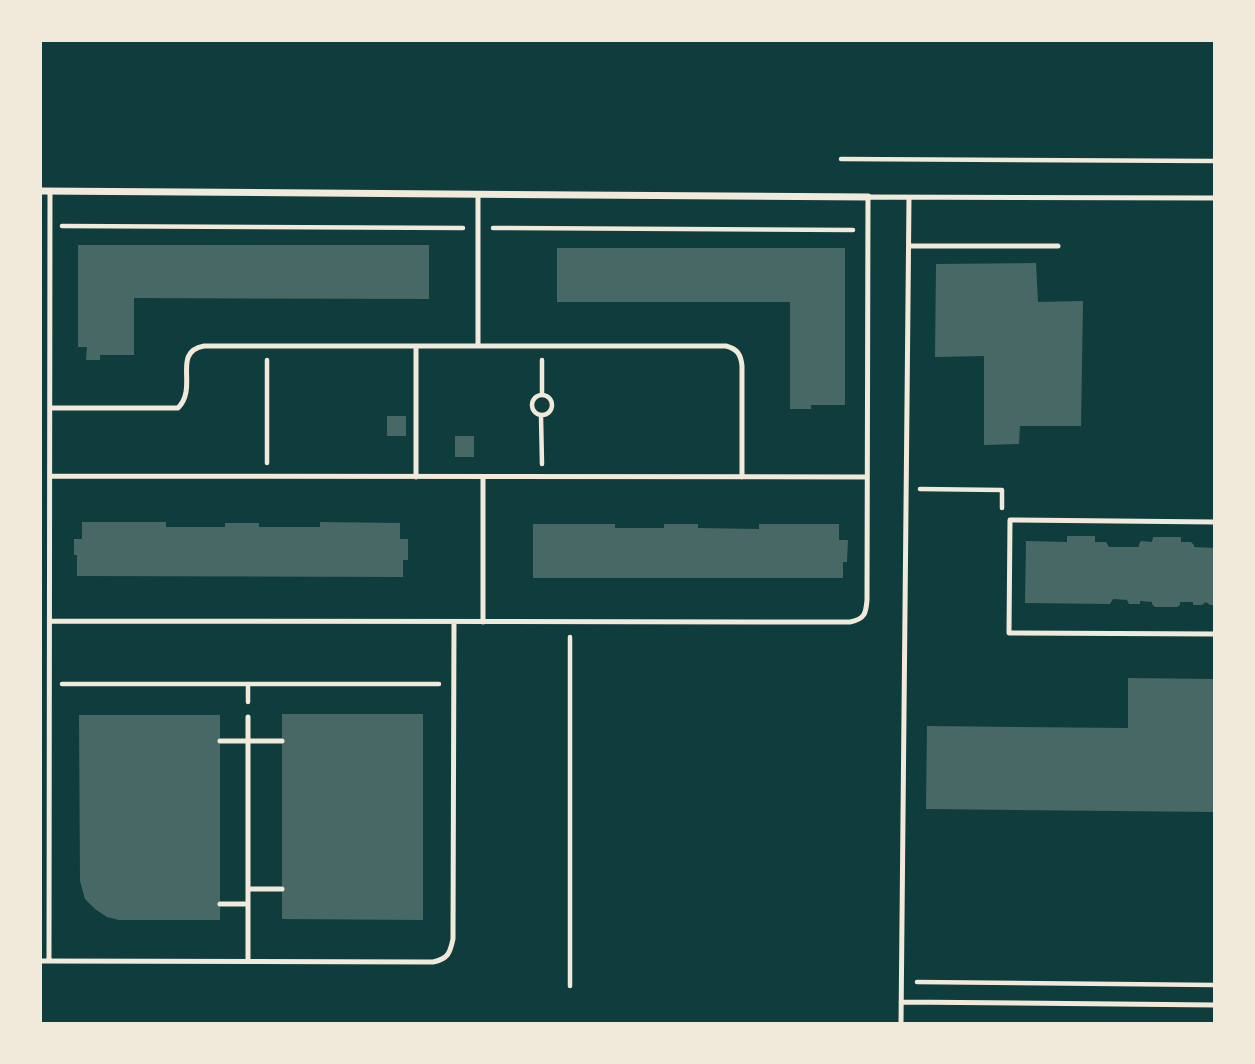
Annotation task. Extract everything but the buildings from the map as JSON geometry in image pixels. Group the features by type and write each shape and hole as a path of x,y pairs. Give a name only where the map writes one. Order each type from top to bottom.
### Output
{"street":[{"path":"40,191 868,197"}],"lane":[{"path":"49,961 50,191"},
{"path":"478,195 478,346"},
{"path":"50,621 859,621 866,612 867,600 868,197 1215,198"},
{"path":"901,1024 909,198"},
{"path":"909,246 1058,246"},
{"path":"50,408 178,408 185,402 187,393 189,353 196,347 204,346 726,346 734,348 741,357 742,477"},
{"path":"416,346 416,477"},
{"path":"50,476 867,477"},
{"path":"483,477 483,622"},
{"path":"1215,522 1010,520 1009,633 1215,634"},
{"path":"40,961 442,960 450,952 453,939 454,622"},
{"path":"248,717 248,961"},
{"path":"220,741 282,741"},
{"path":"248,889 282,889"},
{"path":"220,904 248,904"},
{"path":"901,1002 1215,1004"}],"path":[{"path":"841,159 1215,161"},
{"path":"50,226 853,230"},
{"path":"267,346 267,477"},
{"path":"542,346 542,394"},
{"path":"542,394 548,396 552,408 548,414 541,416 532,409 531,402 535,396 542,394"},
{"path":"541,416 542,477"},
{"path":"914,489 1002,490 1002,516"},
{"path":"570,622 570,986"},
{"path":"50,684 453,684"},
{"path":"910,982 1215,985"}]}
